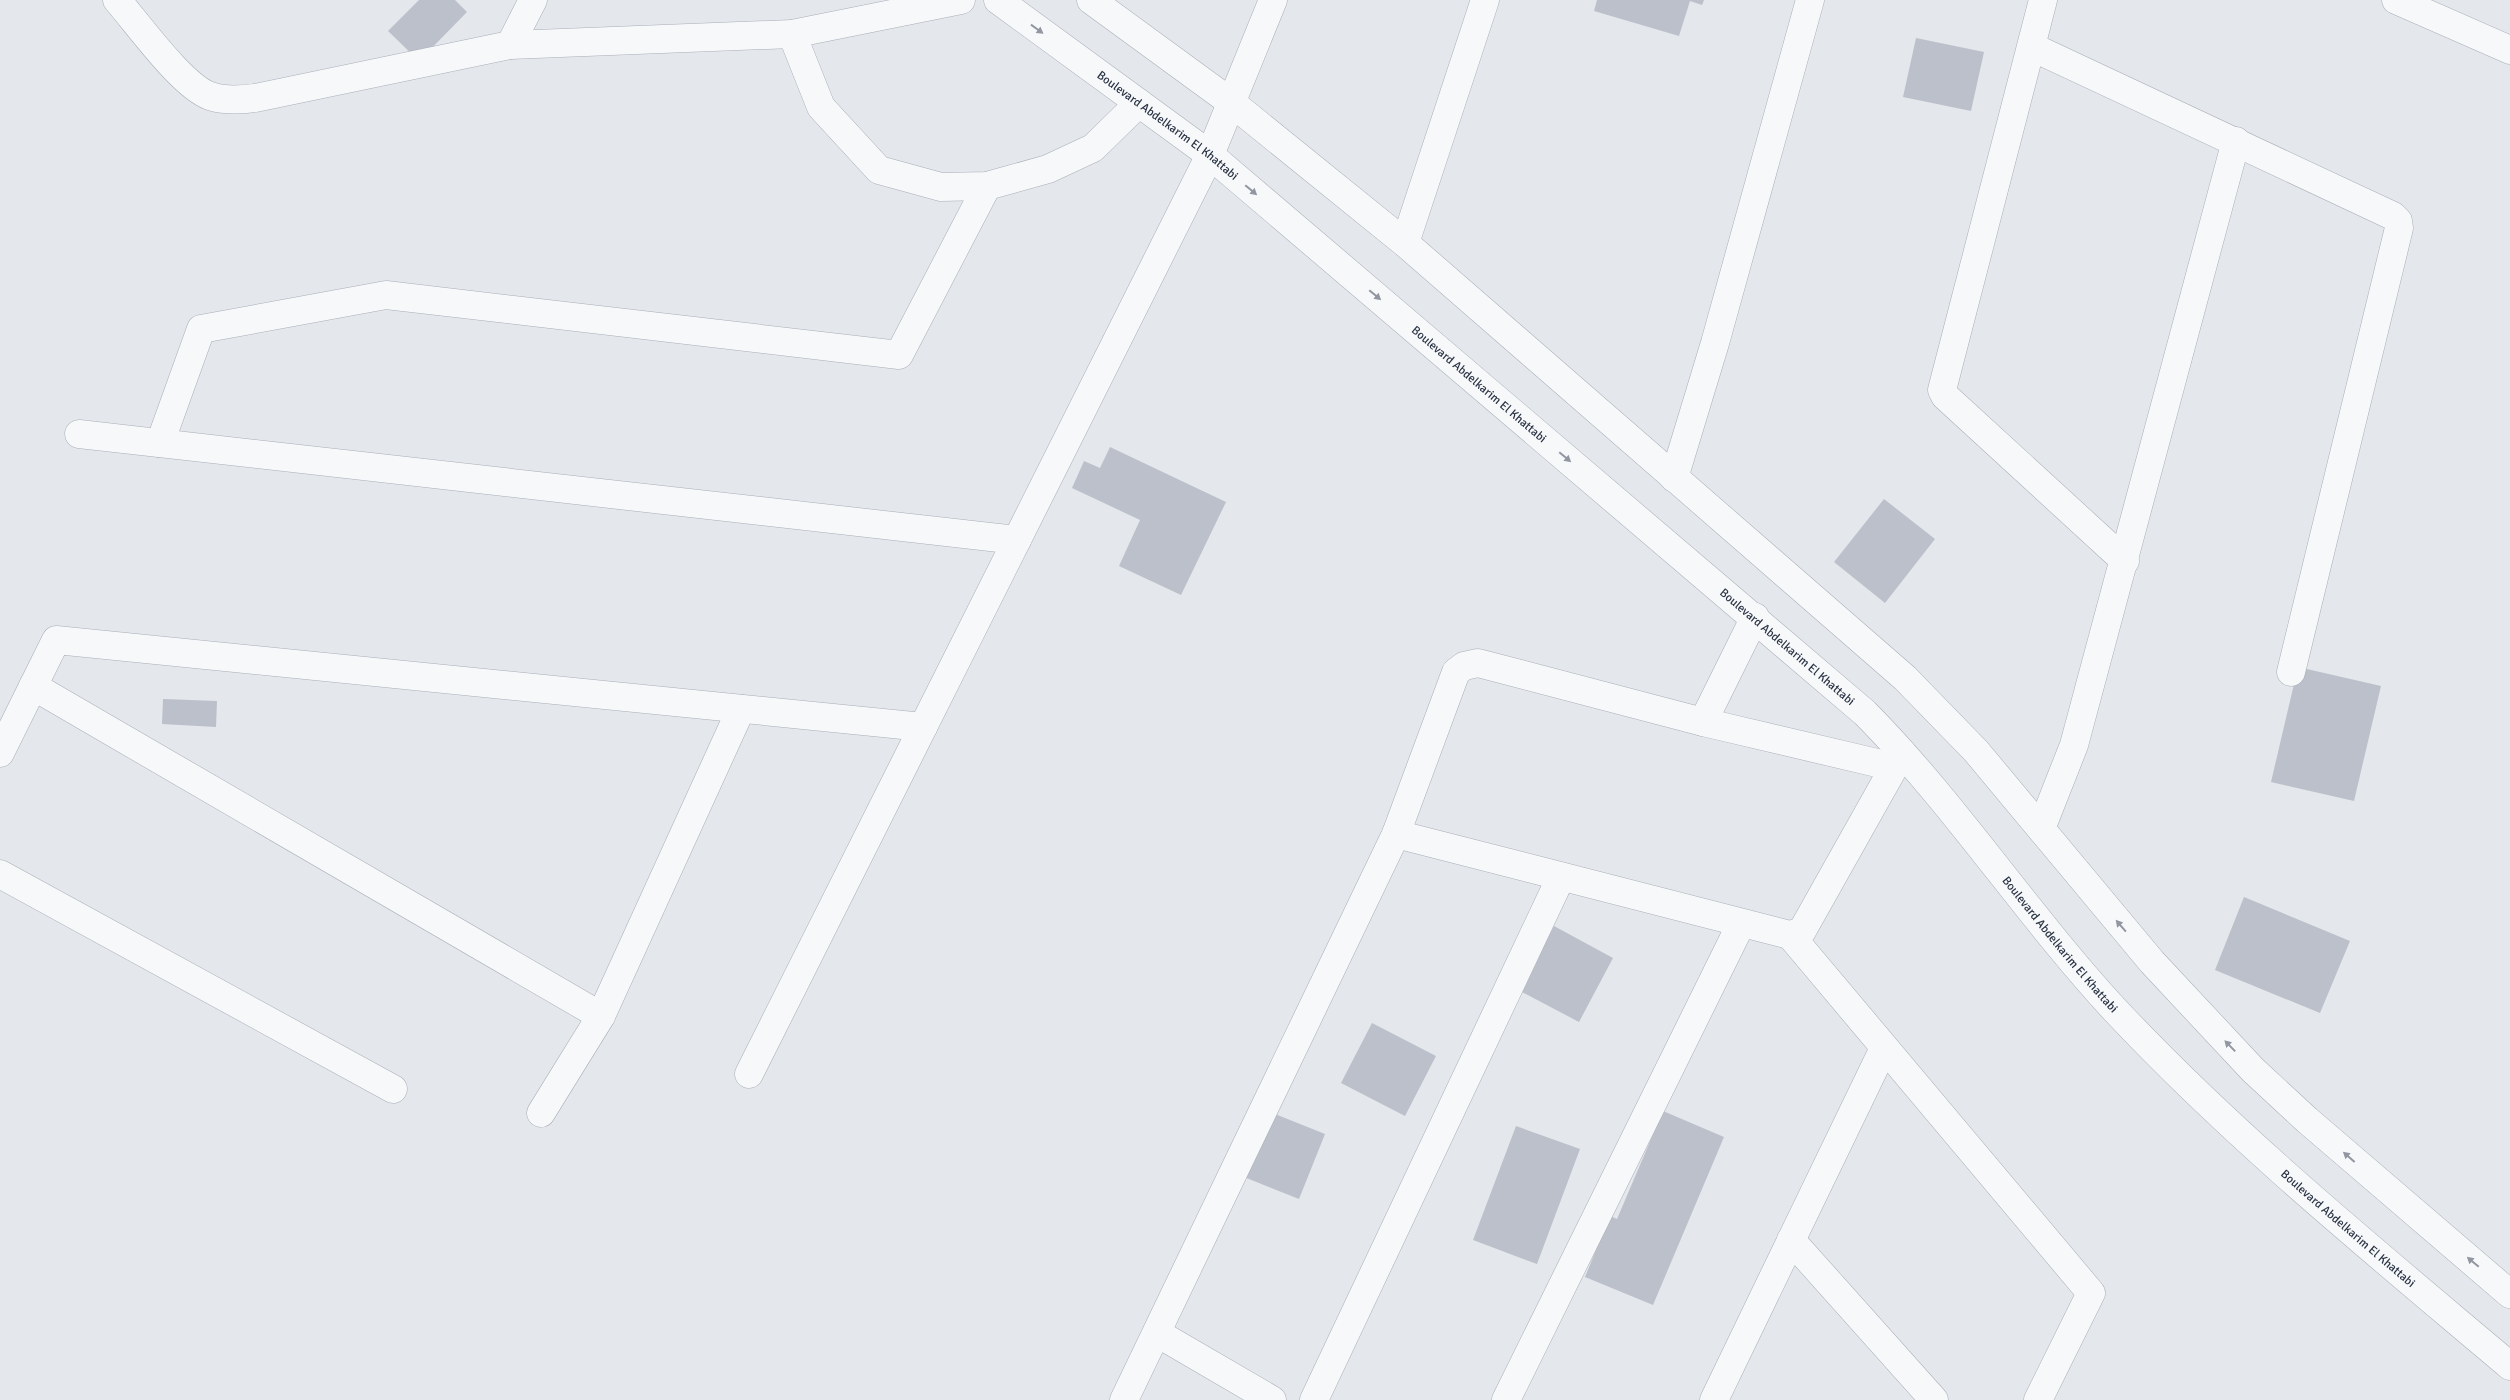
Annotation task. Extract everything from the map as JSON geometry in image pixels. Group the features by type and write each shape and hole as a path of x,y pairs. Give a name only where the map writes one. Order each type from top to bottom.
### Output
{"street":[{"path":"117,0 189,83 209,96 236,100 255,98 510,45 792,34 961,0"},
{"name":"Boulevard Abdelkarim El Khattabi","path":"998,0 1210,155 1865,713 1899,759 2113,1008 2182,1079 2254,1148 2510,1366"},
{"path":"1091,0 1232,103 1405,243 1905,678 1976,751 2152,962 2253,1070 2307,1120 2510,1294"},
{"path":"749,1074 1210,155 1273,0"},
{"path":"1405,243 1484,0"},
{"path":"1674,478 1715,343 1810,0"},
{"path":"2043,0 1942,390 1945,396 2125,561"},
{"path":"2396,0 2427,7 2510,50"},
{"path":"510,45 532,1"},
{"path":"792,34 821,107 879,170 941,187 987,186 1048,169 1093,148 1139,103"},
{"path":"2032,48 2236,141 2392,216 2398,221 2399,228 2291,672"},
{"path":"2041,829 2074,745 2125,561 2236,141"},
{"path":"160,443 201,329 386,295 899,355 987,186"},
{"path":"79,434 1017,540"},
{"path":"1703,722 1754,617"},
{"path":"0,753 56,640 923,727"},
{"path":"1124,1400 1396,834 1456,672 1464,666 1478,663 1703,722 1899,759 1802,931 1790,936"},
{"path":"33,686 601,1016"},
{"path":"541,1113 601,1016 741,709"},
{"path":"1396,834 1790,936 2090,1293 2038,1400"},
{"path":"0,874 393,1089"},
{"path":"1314,1400 1561,877"},
{"path":"1506,1400 1742,924"},
{"path":"1714,1400 1884,1048"},
{"path":"1792,1240 1934,1400"},
{"path":"1157,1333 1272,1400"}],"building":[{"path":"419,0 455,0 467,12 419,61 388,31"},
{"path":"1597,0 1704,0 1702,5 1690,1 1679,36 1594,11"},
{"path":"1916,38 1984,52 1971,111 1903,97"},
{"path":"1110,447 1226,502 1181,595 1119,566 1140,520 1072,488 1084,461 1100,468"},
{"path":"1884,499 1935,539 1885,603 1834,562"},
{"path":"2298,667 2381,686 2354,801 2271,782"},
{"path":"163,699 217,701 216,727 162,724"},
{"path":"2244,897 2350,941 2320,1013 2215,970"},
{"path":"1554,926 1613,958 1579,1022 1520,991"},
{"path":"1372,1023 1436,1056 1405,1116 1341,1083"},
{"path":"1663,1111 1724,1137 1653,1305 1585,1277 1610,1216 1617,1219"},
{"path":"1270,1112 1325,1134 1299,1199 1244,1177"},
{"path":"1516,1126 1580,1149 1537,1264 1473,1240"}]}
